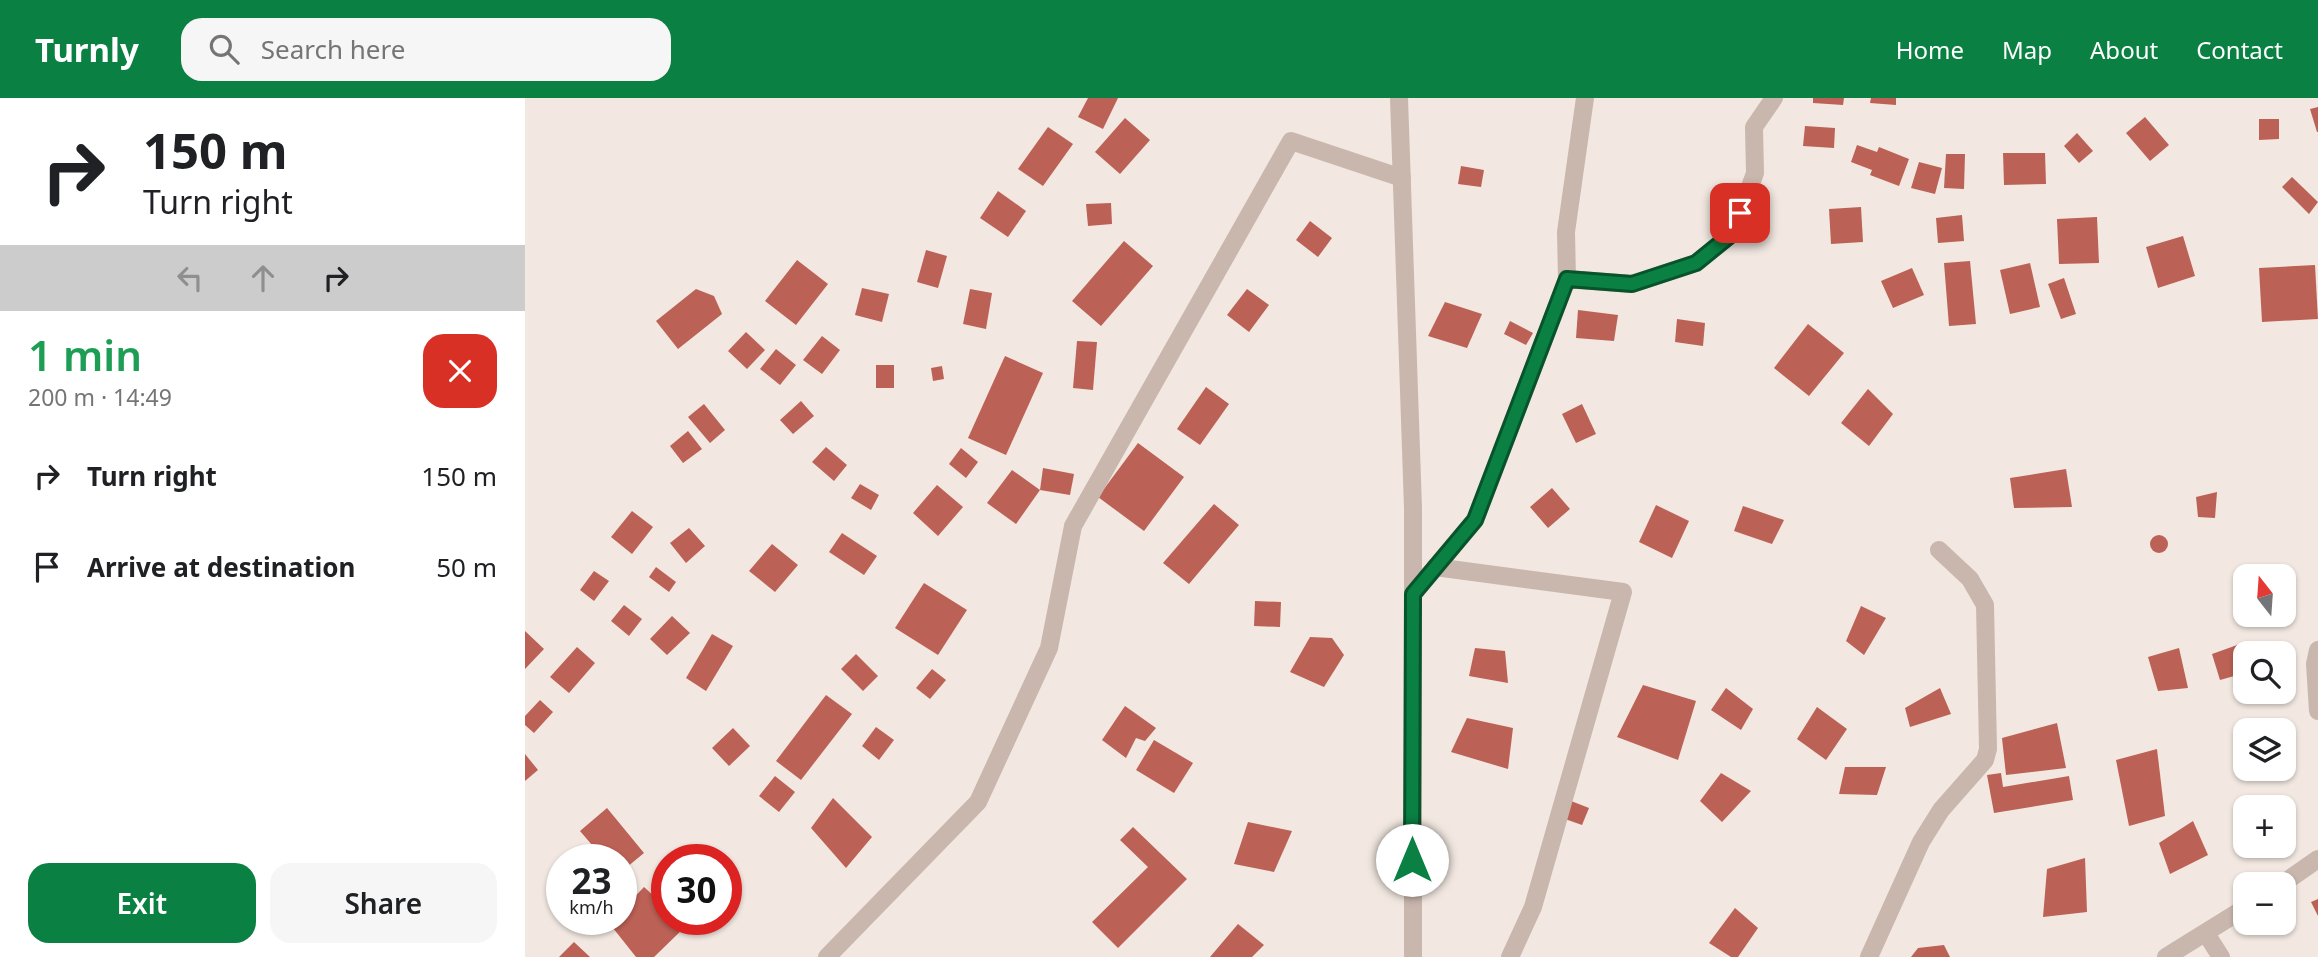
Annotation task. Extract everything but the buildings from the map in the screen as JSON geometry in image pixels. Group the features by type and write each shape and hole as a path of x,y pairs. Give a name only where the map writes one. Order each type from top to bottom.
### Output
{"street":[{"path":"1399,98 1413,508 1413,957"},
{"path":"1413,594 1475,520 1567,279 1566,232 1585,98"},
{"path":"1567,279 1632,284 1696,263 1733,233 1755,173 1754,127 1774,98"},
{"path":"827,957 978,802 1049,648 1073,526 1291,141 1402,178"},
{"path":"1869,957 1921,842 1941,810 1985,760 1989,749 1985,605 1970,579 1939,550"},
{"path":"1435,567 1623,592 1533,907 1510,957"},
{"path":"2318,650 2315,664 2318,711"},
{"path":"2296,874 2318,859"},
{"path":"2166,957 2207,935 2233,917"},
{"path":"2207,935 2221,957"}],"route":[{"path":"1412,860 1413,594 1475,520 1567,279 1632,284 1696,263 1733,233 1740,213"}]}
